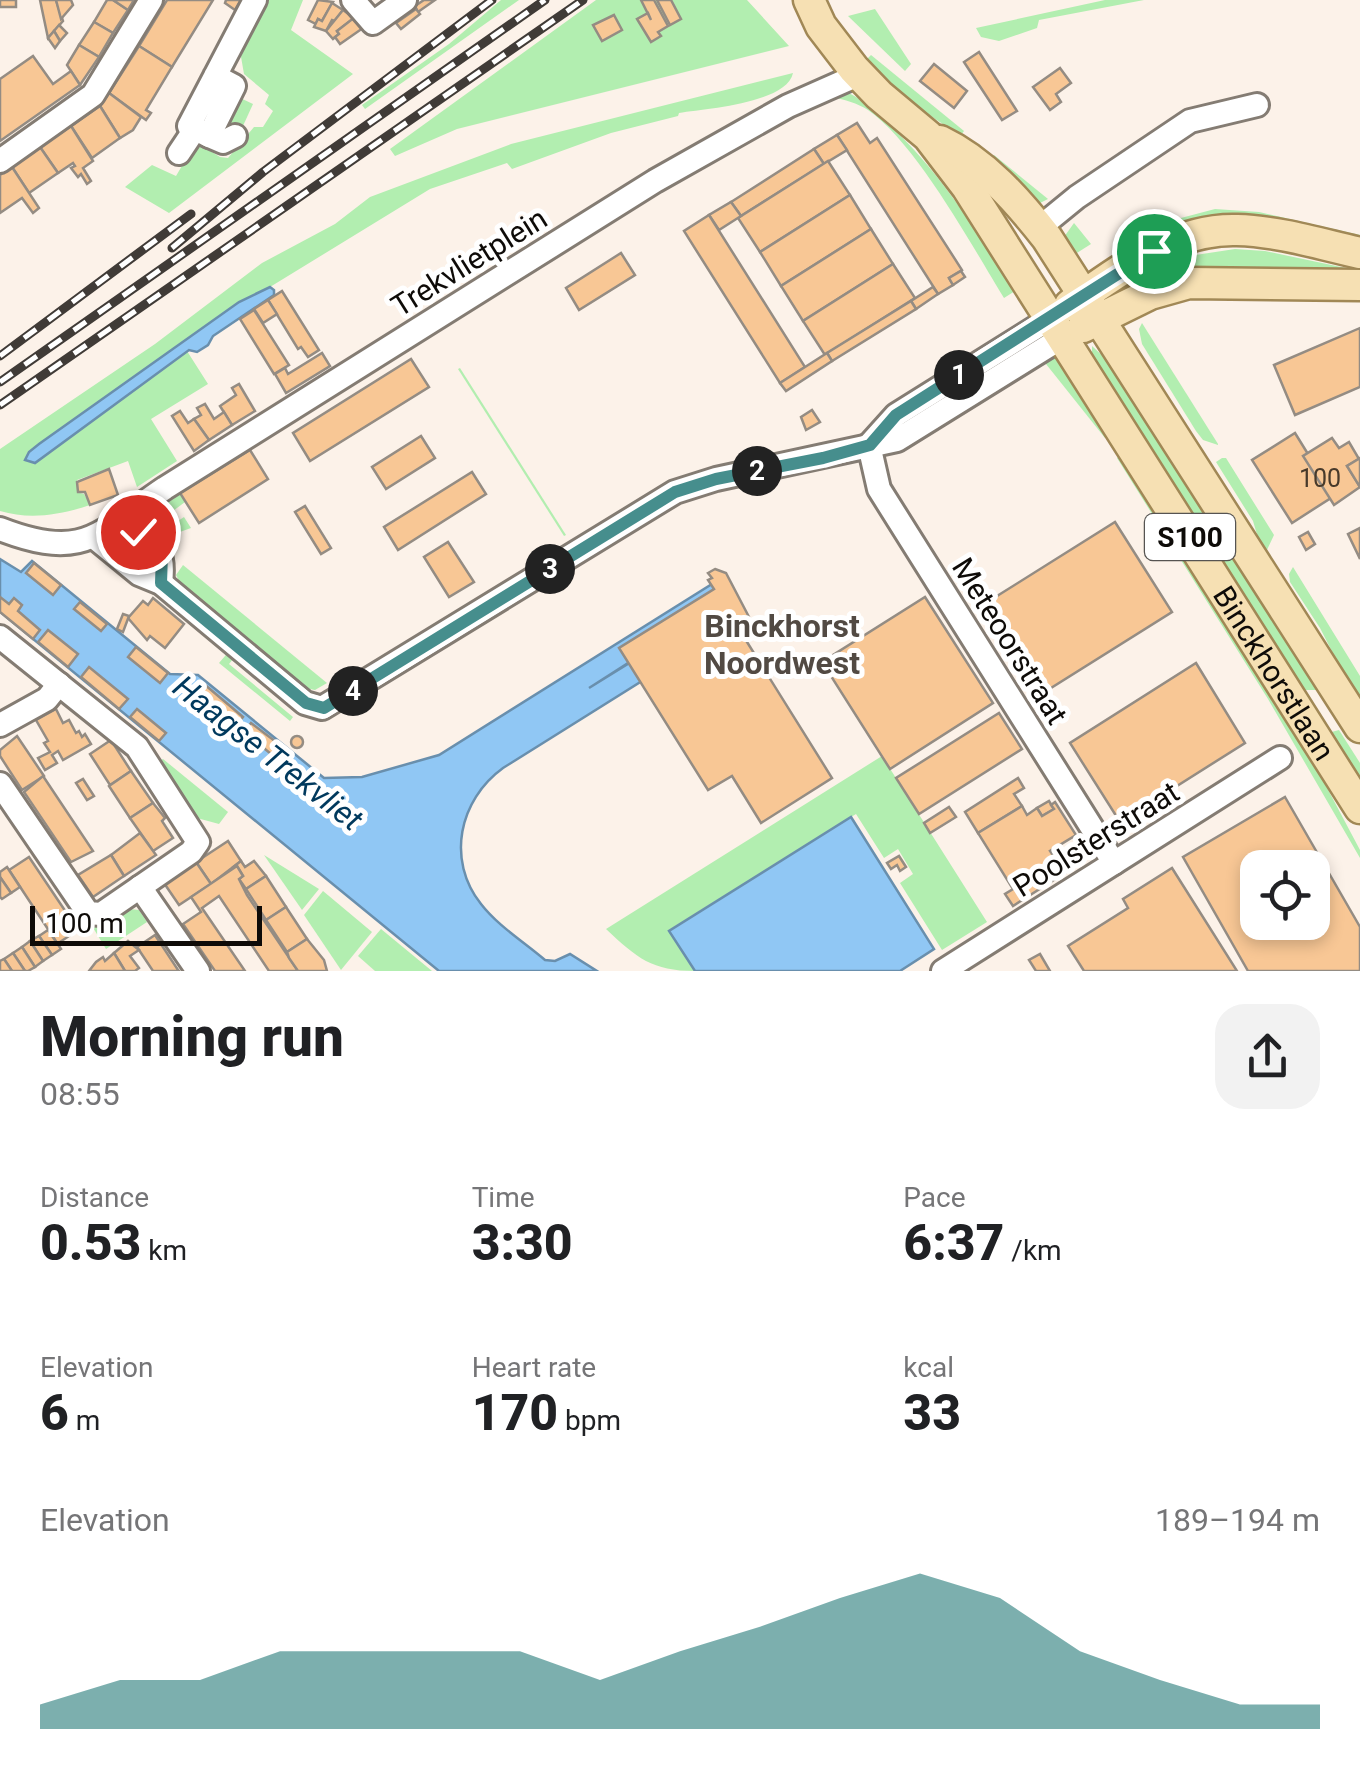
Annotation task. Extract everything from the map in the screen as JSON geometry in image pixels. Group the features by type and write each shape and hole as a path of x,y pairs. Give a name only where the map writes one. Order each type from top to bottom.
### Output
{"main road":[{"name":"Binckhorstlaan","path":"790,0 815,13 858,75 928,136 967,188 1360,808"},
{"name":"Binckhorstlaan","path":"928,136 960,151 1039,228 1359,725"},
{"path":"1057,328 1092,307 1162,247 1208,232 1257,231 1360,252"},
{"path":"1092,307 1189,282 1360,284"},
{"path":"1281,683 1312,704 1338,691"},
{"name":"S100","path":"1311,730 1326,721 1359,725"}],"street":[{"path":"0,161 93,95 151,0"},
{"path":"180,154 202,133 234,86 216,76 256,0"},
{"path":"353,0 374,23 405,0"},
{"name":"Trekvlietplein","path":"0,529 48,544 95,538 164,488 617,204 788,106 858,75"},
{"path":"1039,228 1190,122 1256,105"},
{"path":"202,133 223,142 235,136"},
{"path":"95,538 139,574 161,583 302,700 316,708 330,706 675,492 716,479 904,437 1057,328"},
{"name":"Meteoorstraat","path":"870,445 877,486 1114,863"},
{"path":"122,520 160,552 164,560 161,583"},
{"path":"0,637 137,747 197,838 196,845 101,914 88,913 0,784"},
{"path":"0,725 46,699 60,684"},
{"name":"Poolsterstraat","path":"943,971 1280,758"},
{"path":"140,887 198,971"}],"green space":[{"path":"264,0 303,0 291,30 353,74 169,213 125,187 152,165 176,176 196,142 228,158 254,127 263,127 273,111 265,104 269,95 244,74 240,51"},
{"path":"501,0 519,0 365,109 362,105 449,44"},
{"path":"596,0 747,0 789,46 457,129 395,156 390,149"},
{"path":"1105,0 1144,0 1039,20 1037,28 999,41 981,37 976,28"},
{"path":"875,9 911,64 905,71 848,16"},
{"path":"871,55 964,131 961,135 923,110 865,61"},
{"path":"793,73 787,83 761,98 679,113 512,169 507,163 430,189 239,302 29,452 35,463 187,351 208,384 151,419 177,461 137,487 128,461 77,480 77,492 84,494 90,505 34,516 0,511 0,449 155,344 262,263 335,224 370,197 511,144"},
{"path":"846,92 883,119 921,158 955,200 1015,291 1004,298 924,170 886,125 864,108 832,97"},
{"path":"234,95 253,104 237,139 217,130"},
{"path":"994,155 1048,199 1038,204 991,159"},
{"path":"1215,209 1259,212 1360,235 1360,241 1271,221 1121,258 1115,250 1162,223"},
{"path":"1074,223 1091,244 1069,258 1064,237"},
{"path":"1235,249 1265,251 1360,271 1139,290 1136,284 1189,256"},
{"path":"1142,323 1218,445 1203,440 1196,431 1142,344"},
{"path":"1092,346 1107,360 1212,527 1259,589 1318,686 1316,690 1304,690 1259,618 1239,598 1092,359"},
{"path":"1058,356 1110,435 1105,438 1042,359"},
{"path":"460,368 566,535 458,369"},
{"path":"1122,455 1281,701 1360,850 1360,858 1268,699 1117,458"},
{"path":"1226,458 1274,535 1266,552 1261,548 1253,521 1216,462"},
{"path":"180,493 185,502 170,518 168,513 162,514 163,527 166,529 184,517 191,528 177,533 166,544 144,526 158,509"},
{"path":"183,565 327,683 315,690 305,688 181,585 176,575"},
{"path":"1293,567 1360,676 1360,706 1320,628 1290,582"},
{"path":"231,649 237,654 229,664 293,717 290,721 219,663"},
{"path":"1339,730 1360,763 1360,793 1328,733"},
{"path":"882,756 987,922 942,950 900,883 913,874 898,849 884,858 856,814 669,930 695,971 667,969 646,961 606,929"},
{"path":"163,759 228,812 219,824 197,818 158,762"},
{"path":"264,855 319,889 302,910"},
{"path":"323,891 372,932 341,970 304,915"},
{"path":"129,909 139,910 147,922 106,949 92,926 113,912 117,917"},
{"path":"381,929 432,971 375,971 358,956"}],"water":[{"path":"270,287 274,295 213,336 208,345 197,352 189,350 35,463 25,460 39,444 239,302"},
{"name":"Haagse Trekvliet","path":"0,559 21,572 32,561 170,674 198,675 324,778 362,777 439,755 720,579 731,597 589,688 733,599 744,617 503,768 488,781 467,813 462,831 463,869 481,904 545,960 555,961 570,954 597,971 439,971 0,612"},
{"path":"851,817 934,949 900,971 695,971 669,931"}],"building":[{"path":"0,0 16,0 16,7 0,7"},
{"path":"40,0 56,0 63,21 48,38"},
{"path":"56,0 71,0 73,5 61,19"},
{"path":"107,0 128,10 113,33 94,22"},
{"path":"113,0 134,0 128,10"},
{"path":"167,0 213,0 172,67 139,46"},
{"path":"226,0 241,0 235,10"},
{"path":"318,0 333,2 316,24 308,20"},
{"path":"424,0 435,0 418,12 415,6"},
{"path":"641,0 654,0 668,26 651,42 637,19 648,13"},
{"path":"657,0 671,0 681,19 670,25"},
{"path":"332,3 343,10 335,21 326,31 314,27 318,19 322,21"},
{"path":"416,9 420,14 401,29 396,23"},
{"path":"343,10 354,18 333,39 326,31"},
{"path":"614,15 622,30 602,41 593,25"},
{"path":"355,17 363,28 340,44 335,37 337,31"},
{"path":"94,22 113,33 99,57 79,45"},
{"path":"59,25 67,33 60,41 54,31"},
{"path":"54,31 60,41 55,48 48,38"},
{"path":"79,45 99,57 80,85 67,65"},
{"path":"139,46 172,67 146,110 151,113 146,120 109,93"},
{"path":"979,52 1017,111 1002,120 964,62"},
{"path":"33,56 53,84 71,71 80,85 0,141 0,79"},
{"path":"934,64 967,91 954,108 920,81"},
{"path":"1060,68 1071,83 1056,94 1061,102 1050,110 1033,87"},
{"path":"109,93 141,117 133,130 120,138 100,106"},
{"path":"100,106 120,138 92,158 71,126"},
{"path":"857,123 870,143 877,138 962,270 949,278 953,285 938,294 837,135"},
{"path":"71,126 93,161 83,168 91,181 87,184 71,168 73,163 58,173 40,147"},
{"path":"837,135 847,150 824,164 814,149"},
{"path":"40,147 58,173 29,193 12,167"},
{"path":"814,149 824,164 741,216 731,202"},
{"path":"828,161 850,195 760,252 738,218"},
{"path":"12,167 39,208 33,213 22,198 0,213 0,175"},
{"path":"850,195 871,229 781,286 760,252"},
{"path":"731,202 741,216 719,230 709,215"},
{"path":"709,215 805,367 780,383 684,231"},
{"path":"871,229 893,264 803,321 781,286"},
{"path":"621,253 635,275 579,310 566,288"},
{"path":"893,264 915,298 825,355 803,321"},
{"path":"961,271 965,277 953,285 949,278"},
{"path":"933,287 938,294 916,309 911,301"},
{"path":"282,291 319,350 308,357 301,347 298,349 268,300"},
{"path":"268,300 277,314 263,323 254,309"},
{"path":"911,301 916,309 832,361 827,353"},
{"path":"254,310 289,365 274,374 240,319"},
{"path":"1360,328 1360,387 1295,415 1274,365"},
{"path":"322,353 330,366 286,393 275,374 285,368 288,374"},
{"path":"827,353 832,361 786,391 780,383"},
{"path":"411,359 429,387 310,461 293,433"},
{"path":"239,384 255,411 232,425 220,406 236,395 232,388"},
{"path":"205,404 214,419 224,412 232,425 209,440 194,419 201,415 197,408"},
{"path":"812,410 820,422 806,430 801,417"},
{"path":"180,411 188,423 194,419 209,440 194,451 172,416"},
{"path":"1295,433 1334,496 1292,523 1252,460"},
{"path":"421,436 435,458 386,489 372,467"},
{"path":"1332,438 1339,448 1349,442 1359,459 1347,466 1360,487 1334,505 1303,456"},
{"path":"250,450 268,479 199,523 180,493"},
{"path":"1360,458 1360,487 1347,466"},
{"path":"109,469 118,495 90,505 85,492 78,492 77,482"},
{"path":"472,472 486,494 398,550 384,527"},
{"path":"305,506 331,548 321,554 295,512"},
{"path":"1115,522 1172,612 1035,698 978,608"},
{"path":"1360,528 1360,559 1348,534"},
{"path":"1308,532 1315,544 1306,550 1299,537"},
{"path":"132,540 147,552 140,558 125,548"},
{"path":"448,542 474,582 449,597 424,557"},
{"path":"34,563 61,585 53,595 26,573"},
{"path":"715,569 726,573 749,617 744,627 737,626 832,778 761,823 732,776 708,790 619,648 714,589 708,573"},
{"path":"0,597 9,604 14,598 22,605 18,611 40,630 33,639 0,612"},
{"path":"925,597 993,703 890,769 822,662"},
{"path":"153,598 184,624 165,648 150,636 147,640 128,618 143,601 148,605"},
{"path":"80,602 107,624 101,631 74,609"},
{"path":"123,614 129,616 123,632 117,629"},
{"path":"48,630 78,654 68,667 38,642"},
{"path":"136,647 168,673 160,683 128,657"},
{"path":"1196,663 1245,743 1120,822 1070,743"},
{"path":"89,667 128,699 119,709 81,677"},
{"path":"204,684 243,717 235,727 195,694"},
{"path":"56,709 63,723 69,720 76,733 79,731 82,737 85,734 91,744 63,760 58,751 52,755 57,763 45,770 38,758 50,752 36,720"},
{"path":"137,709 166,733 159,741 130,717"},
{"path":"999,713 1022,749 919,814 896,778"},
{"path":"251,723 284,748 276,758 244,732"},
{"path":"17,736 44,776 22,790 0,756 0,750"},
{"path":"297,736 303,742 297,748 291,742"},
{"path":"111,740 131,771 110,785 90,754"},
{"path":"131,771 153,803 130,818 109,786"},
{"path":"43,776 93,851 71,862 24,792"},
{"path":"1018,778 1024,788 1014,794 1022,806 978,833 965,812"},
{"path":"83,779 94,796 87,800 76,783"},
{"path":"1285,797 1316,850 1240,850 1240,940 1330,940 1330,875 1360,927 1360,971 1248,971 1183,857"},
{"path":"1049,801 1054,809 1042,816 1037,808"},
{"path":"1055,802 1076,835 1050,851 1065,873 1013,906 1005,894 1013,889 978,833 1022,806 1027,815 1037,808 1042,816 1054,809 1051,805"},
{"path":"153,803 173,838 153,851 130,818"},
{"path":"949,807 956,817 930,833 924,823"},
{"path":"140,833 156,855 124,876 111,855"},
{"path":"228,841 241,861 211,884 196,862"},
{"path":"111,855 124,876 93,897 78,875"},
{"path":"899,856 906,867 900,871 897,865 891,869 887,863"},
{"path":"29,857 78,930 59,946 9,870"},
{"path":"241,861 245,867 254,861 266,876 246,889 237,866 232,868"},
{"path":"196,862 211,884 179,905 164,883"},
{"path":"237,866 247,895 298,971 269,971 219,896 202,908 245,971 215,971 183,924 201,912 191,897"},
{"path":"7,867 20,887 11,893 0,877"},
{"path":"1172,868 1237,971 1084,971 1068,946 1128,908 1123,899"},
{"path":"266,876 286,907 266,920 246,889"},
{"path":"0,877 11,893 2,899 0,897"},
{"path":"286,907 307,939 287,952 266,920"},
{"path":"48,930 61,949 52,955 39,936"},
{"path":"155,935 179,971 153,971 137,947"},
{"path":"39,936 52,955 43,961 30,941"},
{"path":"307,939 324,960 327,971 298,971 289,958 287,952"},
{"path":"30,941 43,961 35,967 22,947"},
{"path":"128,941 139,950 130,956 139,968 135,971 125,971 114,953"},
{"path":"22,947 35,967 28,971 13,953"},
{"path":"13,953 25,971 12,971 4,959"},
{"path":"114,953 125,971 89,971 96,962 103,957 105,961"},
{"path":"1040,954 1050,971 1036,971 1029,960"},
{"path":"4,959 12,971 0,971 0,961"}],"railway":[{"path":"172,248 263,172 492,0"},
{"path":"0,382 545,0"},
{"path":"0,405 583,0"},
{"path":"0,356 191,214"}],"district":[{"name":"Binckhorst Noordwest","path":"782,644"}],"route":[{"path":"138,532 162,554 161,583 306,703 324,708 675,492 716,479 870,445 896,415 1154,251"}]}
